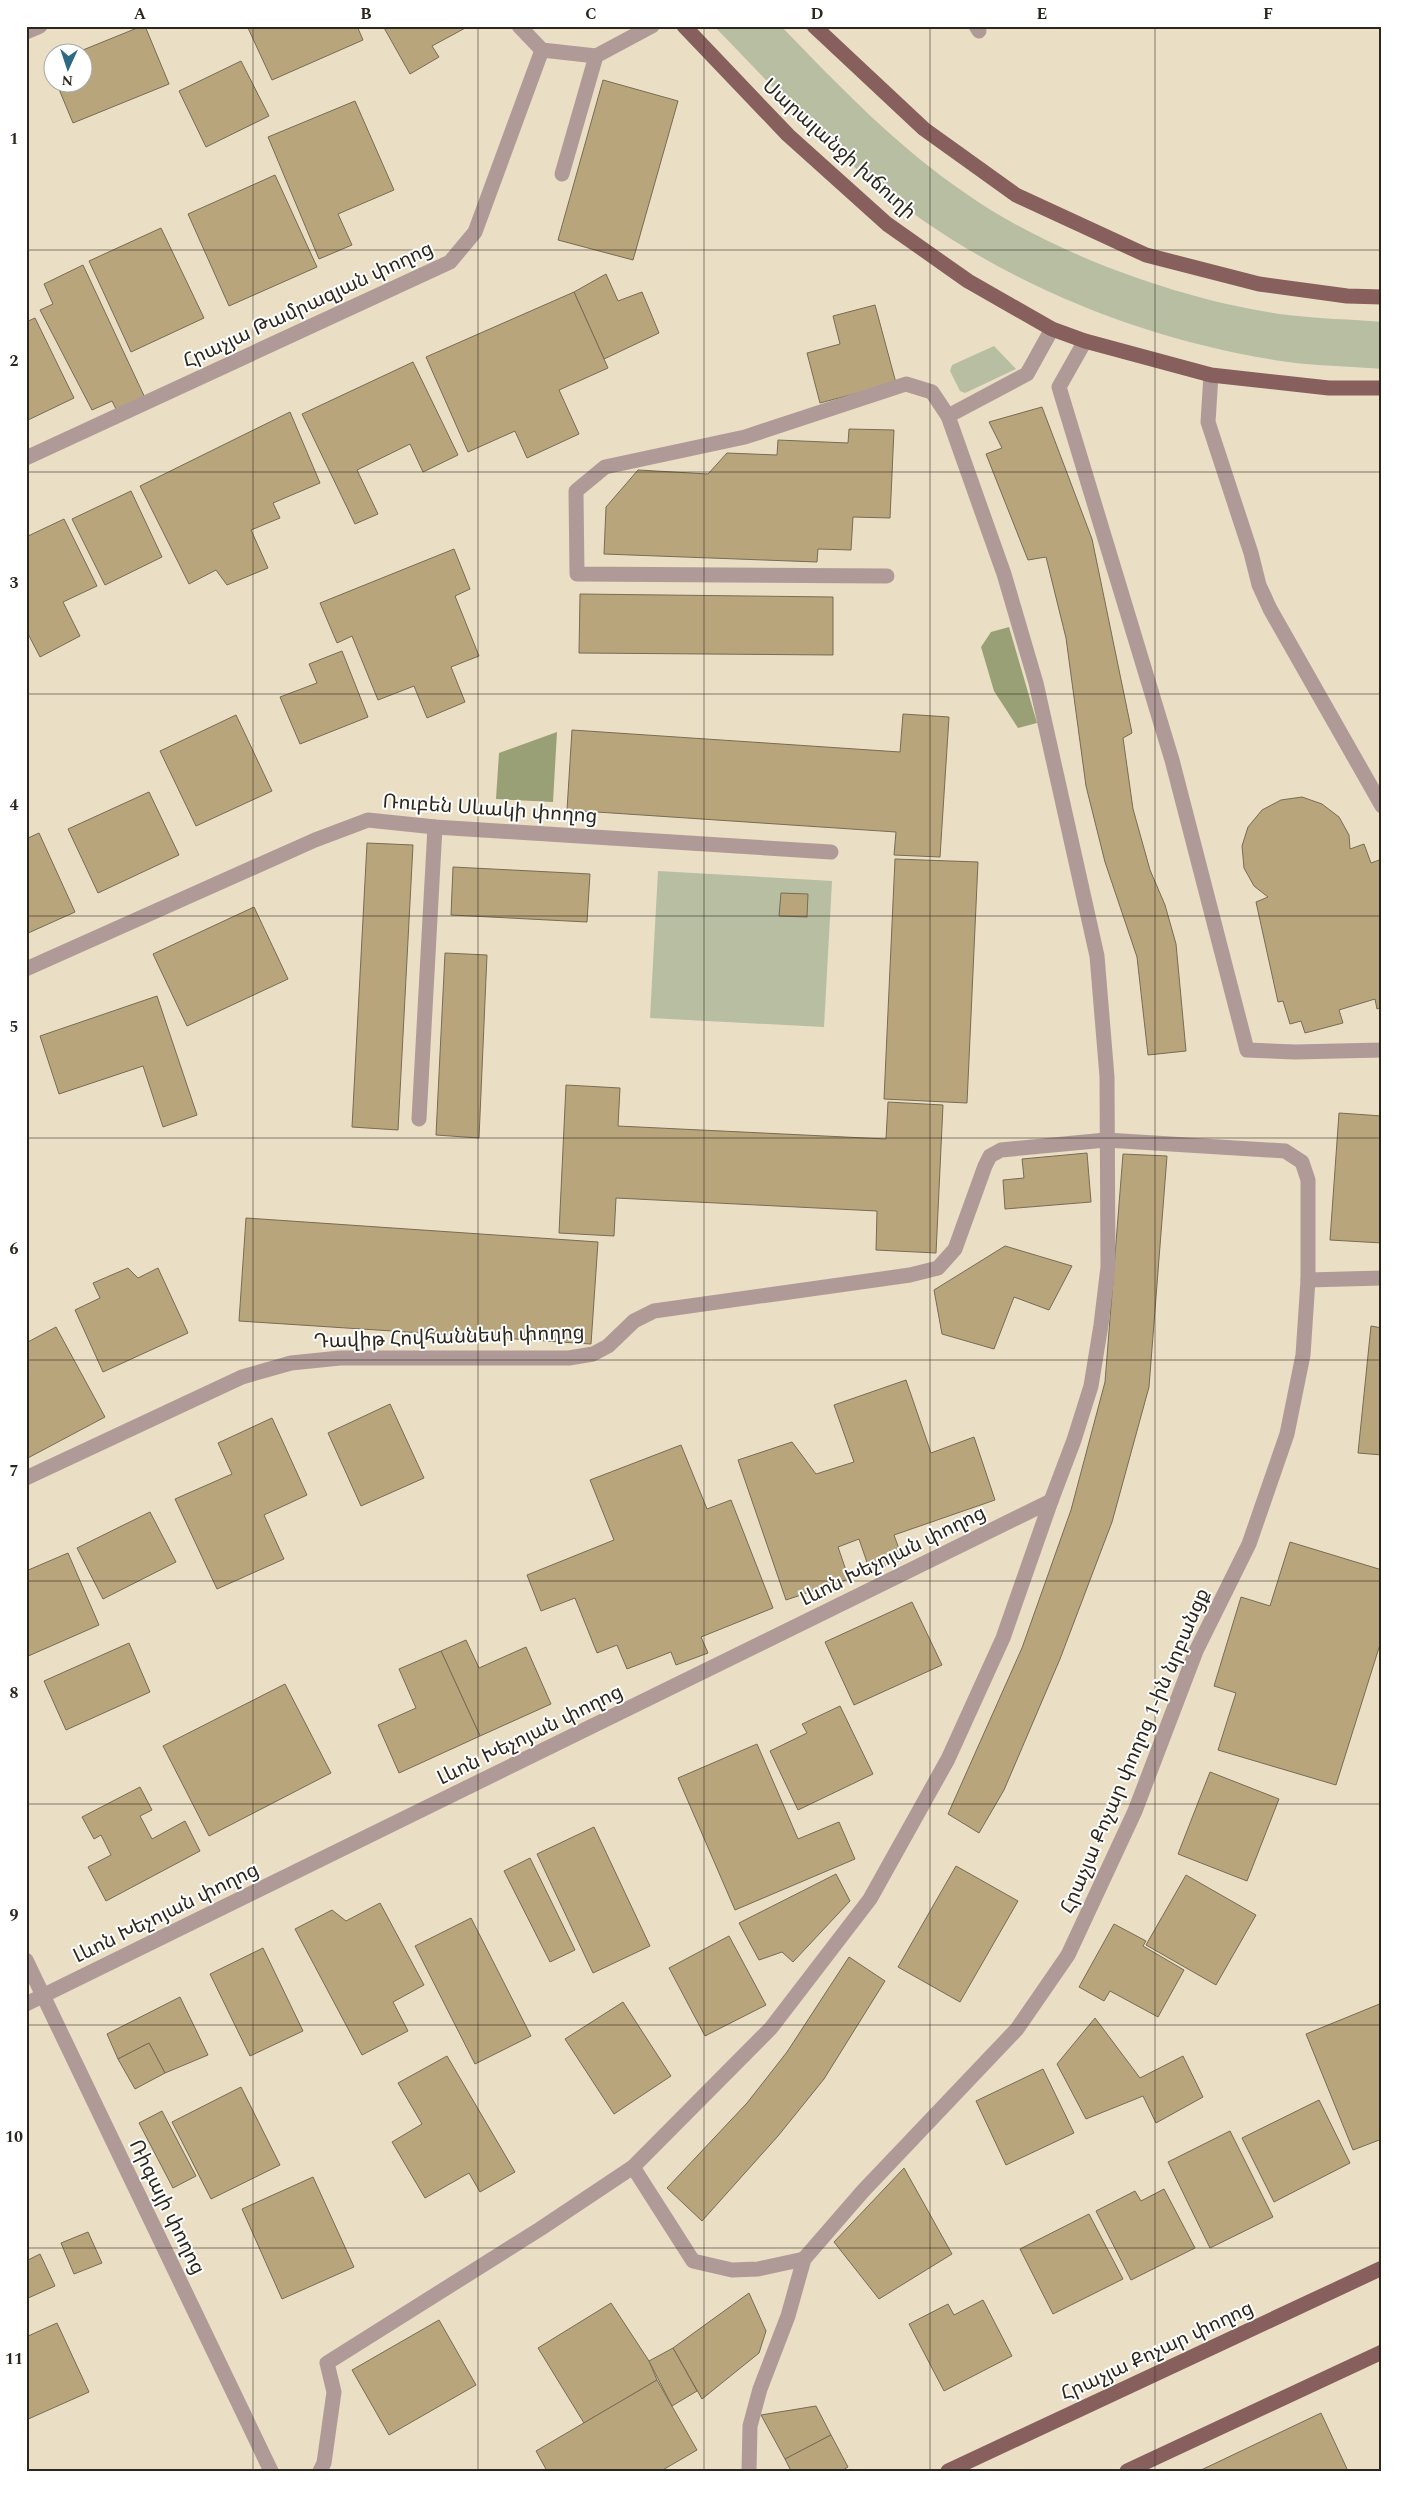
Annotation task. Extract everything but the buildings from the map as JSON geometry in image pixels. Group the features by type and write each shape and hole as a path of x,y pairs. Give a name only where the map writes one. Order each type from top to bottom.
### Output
{"main road":[{"name":"Սարալանջի խճուղի","path":"684,26 788,135 887,224 968,281 1052,328 1085,341 1211,375 1329,388 1382,388"},
{"path":"814,26 924,129 1016,195 1146,254 1259,284 1347,296 1382,296"},
{"name":"Հրաչյա Քոչար փողոց","path":"948,2471 1382,2268"},
{"path":"1127,2471 1382,2352"}],"street":[{"path":"26,32 40,26"},
{"path":"519,26 542,50 596,56 652,26"},
{"name":"Հրաչյա Թամրազյան փողոց","path":"26,458 450,262 475,232 542,50"},
{"path":"562,174 596,56"},
{"path":"948,416 1027,374 1052,328"},
{"path":"1085,341 1059,387 1172,760 1247,1050 1295,1052 1382,1050"},
{"path":"1211,375 1208,422 1251,554 1259,585 1270,609 1382,806"},
{"path":"320,2471 324,2463 334,2392 327,2363 540,2229 633,2167 771,2028 870,1899 948,1759 1003,1638 1050,1501 1074,1440 1091,1386 1108,1267 1107,1077 1098,956 1036,683 1004,574 948,416 932,392 906,384 745,437 605,468 576,491 577,574 887,576"},
{"name":"Ռուբեն Սևակի փողոց","path":"26,970 315,840 368,820 435,827 831,852"},
{"path":"419,1119 435,827"},
{"name":"Դավիթ Հովհաննեսի փողոց","path":"26,1478 242,1377 291,1363 340,1358 569,1358 593,1354 608,1346 634,1321 654,1311 910,1275 938,1268 955,1249 990,1156 1001,1150 1106,1140 1285,1151 1302,1162 1308,1180 1308,1280"},
{"path":"1308,1280 1382,1278"},
{"name":"Հրաչյա Քոչար փողոց 1-ին նրբանցք","path":"749,2471 750,2426 760,2389 788,2316 804,2259 863,2191 1017,2029 1068,1955 1135,1811 1196,1651 1253,1535 1287,1434 1303,1356 1308,1280"},
{"name":"Լևոն Խեչոյան փողոց","path":"26,2004 1050,1501"},
{"name":"Ռիգայի փողոց","path":"26,1960 272,2471"},
{"path":"633,2167 693,2261 732,2270 758,2269 804,2259"}],"green space":[{"path":"714,26 781,26 870,115 917,157 968,195 1002,217 1039,237 1079,255 1164,287 1248,309 1288,315 1382,322 1382,369 1281,361 1226,351 1171,337 1117,319 1064,298 1013,274 964,247 917,216 872,182 811,126"},
{"path":"994,346 1016,369 965,393 960,391 950,371 952,365"},
{"path":"1009,627 1037,723 1018,728 994,691 981,647 991,632"},
{"path":"557,732 553,802 496,799 499,753"},
{"path":"658,871 832,881 824,1027 650,1018"}]}
